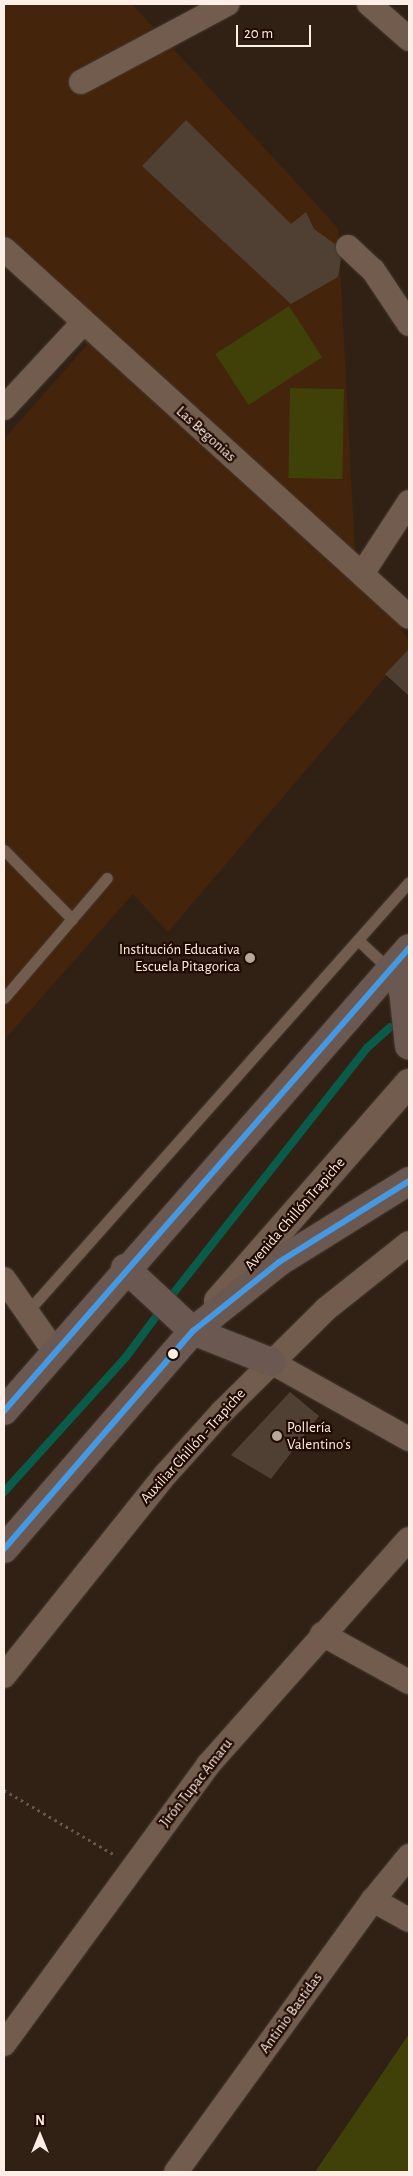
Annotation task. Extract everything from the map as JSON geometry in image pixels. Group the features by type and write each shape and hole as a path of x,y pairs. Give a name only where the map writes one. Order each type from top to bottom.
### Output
{"main road":[{"path":"4,1411 125,1268 399,966 409,948"},
{"path":"399,966 409,1046"},
{"path":"193,1331 279,1262 409,1181"},
{"path":"125,1268 193,1331 270,1362"},
{"name":"Avenida Chillón Trapiche","path":"4,1549 193,1331"}],"street":[{"path":"81,82 227,4"},
{"path":"369,4 409,39"},
{"path":"348,247 373,270 409,324"},
{"name":"Las Begonias","path":"4,249 83,323 409,617"},
{"path":"4,408 83,323"},
{"path":"362,574 409,502"},
{"name":"Avenida Chillón Trapiche","path":"193,1331 409,1083"},
{"name":"Auxiliar Chillón - Trapiche","path":"4,1676 166,1474 270,1362 326,1309 409,1243"},
{"path":"4,1279 55,1352"},
{"path":"270,1362 409,1439"},
{"name":"Jirón Tupac Amaru","path":"4,2044 133,1865 208,1765 322,1634 409,1539"},
{"path":"322,1634 409,1682"},
{"name":"Antinio Bastidas","path":"176,2172 373,1900 409,1856"},
{"path":"373,1900 409,1920"}],"lane":[{"path":"4,850 72,920"},
{"path":"4,998 107,878"},
{"path":"27,1312 409,882"},
{"path":"358,940 399,966"}],"path":[{"path":"4,1790 133,1865"}],"shaded area":[{"path":"4,4 132,4 338,228 355,551 409,642 409,649 168,932 133,894 4,1040 4,439 87,345 4,263"},
{"path":"289,306 322,357 248,405 215,354"},
{"path":"290,388 344,389 342,479 288,478"},
{"path":"409,2034 409,2172 315,2172"}],"building":[{"path":"186,120 291,224 306,212 314,229 335,244 341,259 338,277 291,304 142,166"},
{"path":"409,649 409,696 385,674"},
{"name":"Pollería Valentino's","path":"290,1392 319,1416 271,1479 231,1455"}],"waterway":[{"path":"168,1300 367,1048 390,1027"},
{"path":"4,1492 126,1357 161,1310"}],"transit line":[{"path":"4,1411 409,948"},
{"path":"4,1549 193,1331 279,1262 409,1181"}],"place":[{"name":"Institución Educativa Escuela Pitagorica","path":"250,958"},
{"name":"Pollería Valentino's","path":"277,1436"}]}
